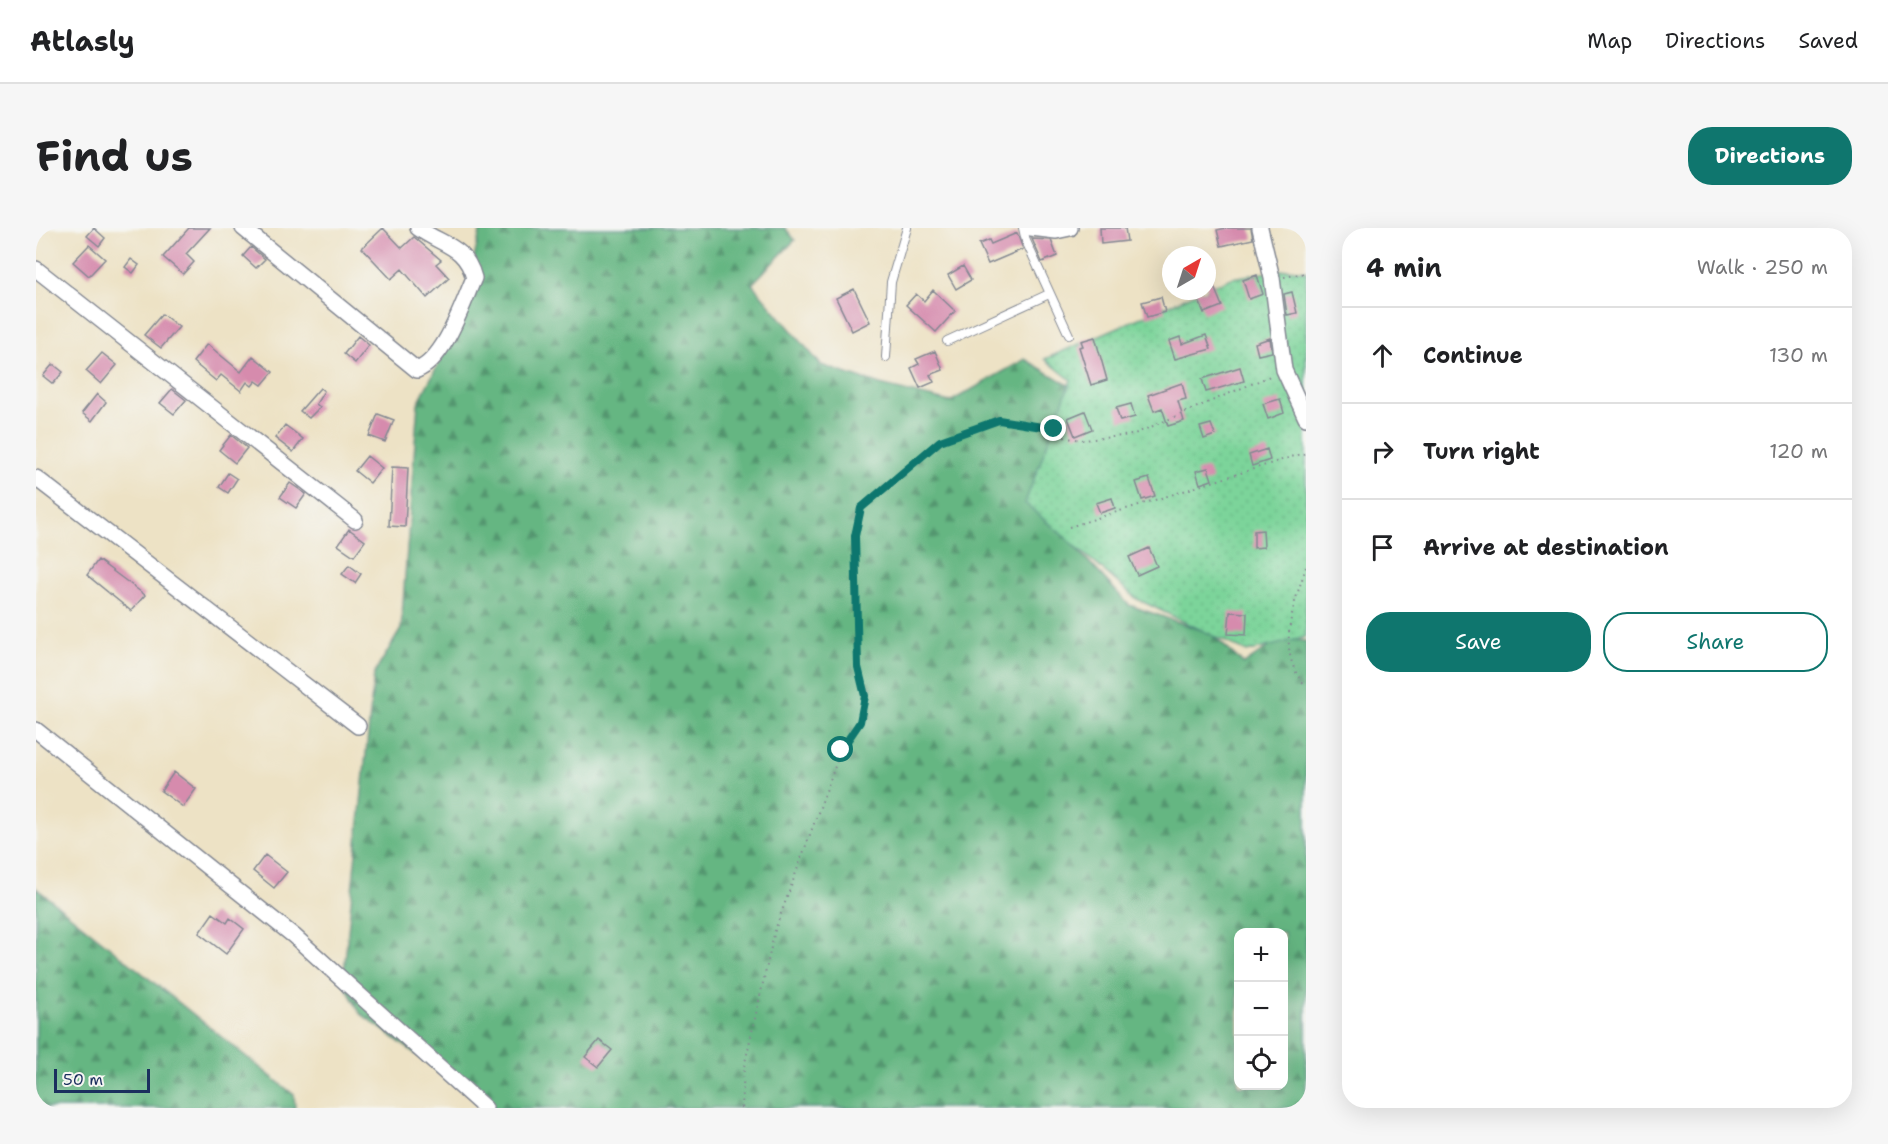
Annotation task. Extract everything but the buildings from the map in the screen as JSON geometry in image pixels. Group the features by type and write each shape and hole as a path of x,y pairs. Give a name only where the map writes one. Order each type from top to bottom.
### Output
{"street":[{"path":"243,228 417,370 432,362 451,331 474,278 467,257 459,250 434,240 418,228"},
{"path":"1030,228 1056,231 1070,228"},
{"path":"1260,228 1272,278 1284,370 1306,418"},
{"path":"36,269 355,520"},
{"path":"36,478 358,726"},
{"path":"36,730 294,936 484,1108"}],"lane":[{"path":"886,357 891,282 907,228"},
{"path":"1023,228 1049,294 1069,335"},
{"path":"948,341 1049,294"}],"path":[{"path":"1272,278 1306,273"},
{"path":"742,1108 744,1066 775,930 841,750 860,722 865,696 858,667 855,536 861,508 940,441 999,420 1054,429 1066,438 1084,440 1132,435 1284,370"},
{"path":"1069,527 1301,454 1306,455"},
{"path":"1306,567 1293,608 1288,645 1291,661 1306,686"}],"green space":[{"path":"481,228 785,228 795,240 752,284 821,365 880,385 950,402 1025,359 1084,394 1038,507 1129,605 1210,633 1244,664 1280,639 1306,641 1306,1108 489,1108 360,1013 343,981 374,674 401,629 418,403 458,326"},
{"path":"1287,269 1306,271 1306,637 1247,652 1137,599 1025,503 1071,380 1045,359 1180,300 1216,300 1216,284 1232,278"},
{"path":"36,888 294,1095 295,1108 36,1108"}],"route":[{"path":"841,750 860,722 865,696 858,667 855,536 861,508 940,441 999,420 1054,429"}]}
